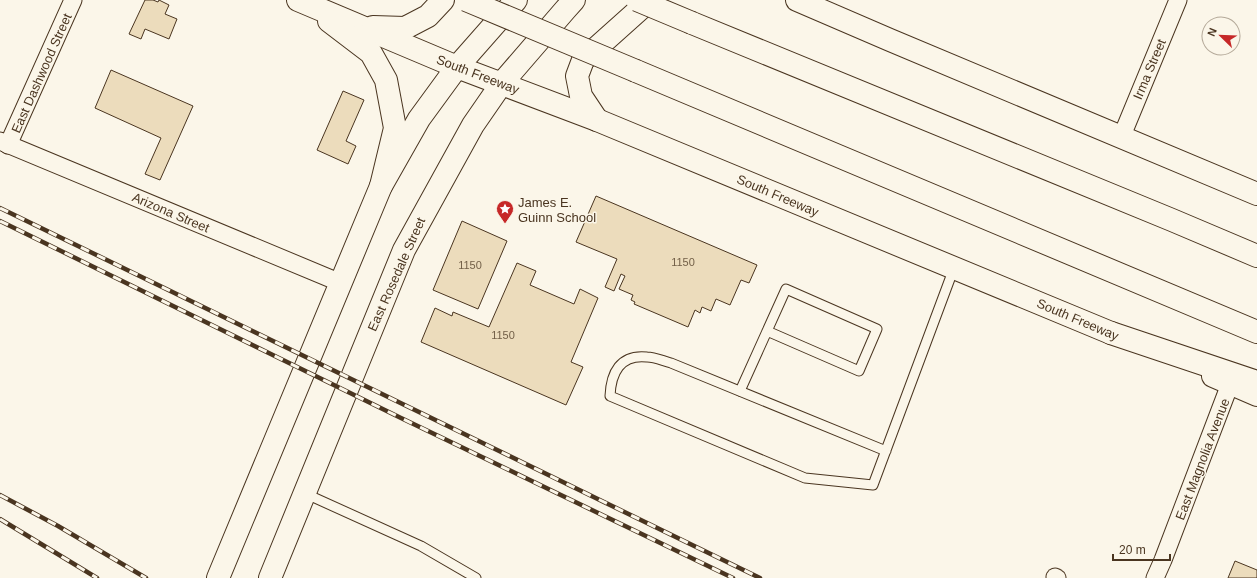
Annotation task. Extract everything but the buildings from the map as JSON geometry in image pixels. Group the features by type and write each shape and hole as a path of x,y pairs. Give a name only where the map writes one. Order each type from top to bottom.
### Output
{"main road":[{"path":"362,27 405,28 428,16 443,0"},
{"path":"466,0 1257,332"},
{"path":"218,578 381,186 419,119 457,67 516,0"},
{"name":"East Rosedale Street","path":"270,578 411,236 473,125 502,83 574,0"},
{"path":"637,0 1257,256"},
{"path":"597,120 581,96 577,76 584,60 650,0"},
{"path":"797,0 1121,138 1257,194"},
{"path":"301,1 371,53 386,80 395,128 381,186"},
{"name":"South Freeway","path":"301,1 457,67 597,120 1257,395"},
{"path":"1111,333 1257,382"}],"street":[{"name":"East Dashwood Street","path":"4,143 73,0"},
{"name":"Irma Street","path":"1121,138 1178,0"},
{"name":"Arizona Street","path":"4,143 341,283"},
{"name":"East Magnolia Avenue","path":"1155,578 1230,384"}],"lane":[{"path":"886,451 671,363 647,357 628,358 616,369 610,382 610,396 805,478 873,485 886,451 954,268"},
{"path":"740,391 767,331 786,289 877,329 859,370 767,331"},
{"path":"304,493 421,546 476,578"}],"railway":[{"path":"0,208 760,578"},
{"path":"0,221 401,418 733,578"},
{"path":"0,495 58,526 146,578"},
{"path":"0,519 97,578"}],"place":[{"name":"James E. Guinn School","path":"505,224"}]}
